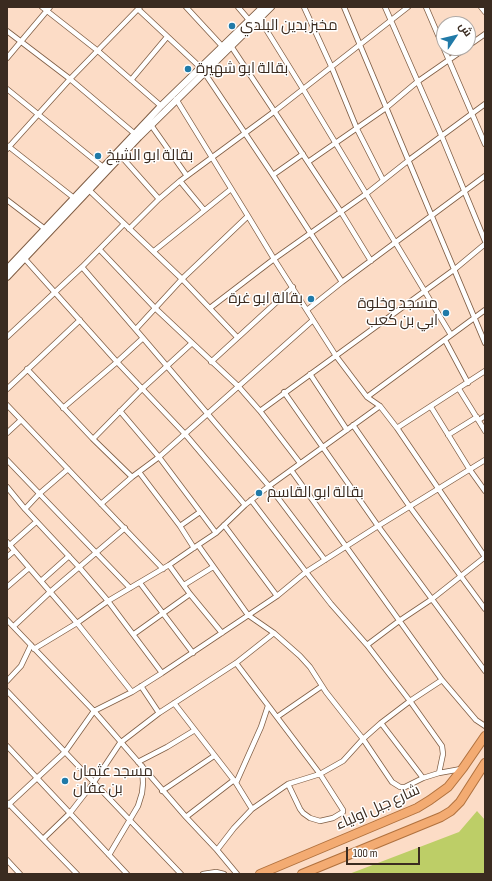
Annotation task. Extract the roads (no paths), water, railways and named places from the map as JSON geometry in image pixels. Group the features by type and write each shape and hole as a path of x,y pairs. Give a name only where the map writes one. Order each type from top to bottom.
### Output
{"highway":[{"name":"شارع جبل اولياء","path":"260,874 417,808 448,787 485,736"},
{"name":"شارع جبل اولياء","path":"302,874 441,817 451,811 460,802 485,763"}],"street":[{"path":"42,7 48,9 98,50 161,106"},
{"path":"186,7 222,46"},
{"path":"238,7 249,20"},
{"path":"7,277 203,70 222,46 263,7"},
{"path":"8,265 161,106 231,46 271,7"},
{"path":"304,7 332,68 357,129 383,180"},
{"path":"344,7 485,343"},
{"path":"385,7 442,137 485,241"},
{"path":"129,229 159,199 180,181 332,68 408,7"},
{"path":"426,7 485,144"},
{"path":"481,7 485,12"},
{"path":"74,198 8,147 70,79 139,8 167,37 203,70 342,282"},
{"path":"7,58 48,9"},
{"path":"259,18 451,335"},
{"path":"7,31 70,79 135,134"},
{"path":"476,40 485,34"},
{"path":"131,80 167,37"},
{"path":"231,46 341,212 371,262"},
{"path":"308,162 357,129 386,108 417,82 455,56"},
{"path":"7,89 103,167"},
{"path":"176,99 274,259 336,356 367,397 380,406 397,428 485,557 432,599 367,645"},
{"path":"210,308 274,259 366,194 485,104"},
{"path":"151,125 187,176"},
{"path":"273,175 303,154"},
{"path":"121,156 159,199"},
{"path":"307,310 342,282 371,262 485,176"},
{"path":"180,181 204,210"},
{"path":"154,251 231,189"},
{"path":"89,190 154,251 237,338"},
{"path":"7,200 44,229"},
{"path":"136,329 182,279 248,216"},
{"path":"7,337 100,250 124,224"},
{"path":"260,411 284,392 455,269 485,244"},
{"path":"100,250 155,308 239,387 260,411 300,463"},
{"path":"25,258 185,434 245,505"},
{"path":"82,267 269,486 325,560"},
{"path":"211,362 293,288"},
{"path":"367,397 485,310"},
{"path":"7,389 80,320"},
{"path":"101,504 132,477 159,457 313,320"},
{"path":"63,408 118,362 143,338"},
{"path":"445,340 468,383"},
{"path":"93,439 143,388 192,343"},
{"path":"27,369 93,439 132,477"},
{"path":"397,428 485,371"},
{"path":"310,374 346,430"},
{"path":"460,388 485,431"},
{"path":"284,392 378,526 485,671"},
{"path":"7,405 163,569"},
{"path":"7,681 15,674 33,647 77,623 108,601 170,565 196,547 216,533 245,505 269,486 380,406"},
{"path":"431,407 470,470 485,491"},
{"path":"120,411 159,457 216,533"},
{"path":"448,435 485,416"},
{"path":"7,433 21,420"},
{"path":"353,425 410,507 485,609"},
{"path":"7,460 130,588"},
{"path":"77,874 8,804 64,752 94,711 132,692 162,673 277,596 306,572 485,460"},
{"path":"25,510 39,494 68,469"},
{"path":"291,470 442,680 476,720 485,726"},
{"path":"139,472 213,567 248,615 274,633 300,656 363,739 395,785 405,787 423,778 463,768"},
{"path":"7,487 25,510 69,556 108,601 162,673"},
{"path":"251,500 331,604 367,645 442,746 443,754 439,773"},
{"path":"180,526 200,512"},
{"path":"36,522 8,544 77,623 132,692"},
{"path":"224,525 277,596"},
{"path":"14,626 50,592 125,528"},
{"path":"7,557 14,551"},
{"path":"41,581 69,556"},
{"path":"170,565 190,594 222,633"},
{"path":"184,585 213,567"},
{"path":"7,587 29,568"},
{"path":"140,583 192,653"},
{"path":"134,634 190,594"},
{"path":"7,620 94,711 162,791 217,850 237,874"},
{"path":"43,839 70,813 94,782 120,743 160,713 236,663 274,633"},
{"path":"236,663 320,774 343,812 341,815 320,821 310,818 304,814 288,784"},
{"path":"217,850 234,828 252,809 288,784 320,774 343,761 363,739 381,723 410,701 442,680"},
{"path":"141,686 160,713"},
{"path":"277,717 322,686"},
{"path":"7,691 181,874"},
{"path":"174,704 235,782 252,809"},
{"path":"186,817 235,782 261,727 268,706"},
{"path":"381,723 423,778"},
{"path":"140,764 195,730"},
{"path":"7,746 127,874"},
{"path":"162,791 214,756"},
{"path":"109,855 138,806 143,783 140,764"},
{"path":"7,860 20,874"},
{"path":"203,874 216,872 224,874"}],"place":[{"name":"مخبز بدين البلدي","path":"232,26"},
{"name":"بقالة ابو شهيرة","path":"188,69"},
{"name":"بقالة ابو الشيخ","path":"98,156"},
{"name":"بقالة ابو غرة","path":"311,299"},
{"name":"مسجد وخلوة ابي بن كعب","path":"446,313"},
{"name":"بقالة ابو القاسم","path":"259,493"},
{"name":"مسجد عثمان بن عفان","path":"65,781"}]}
